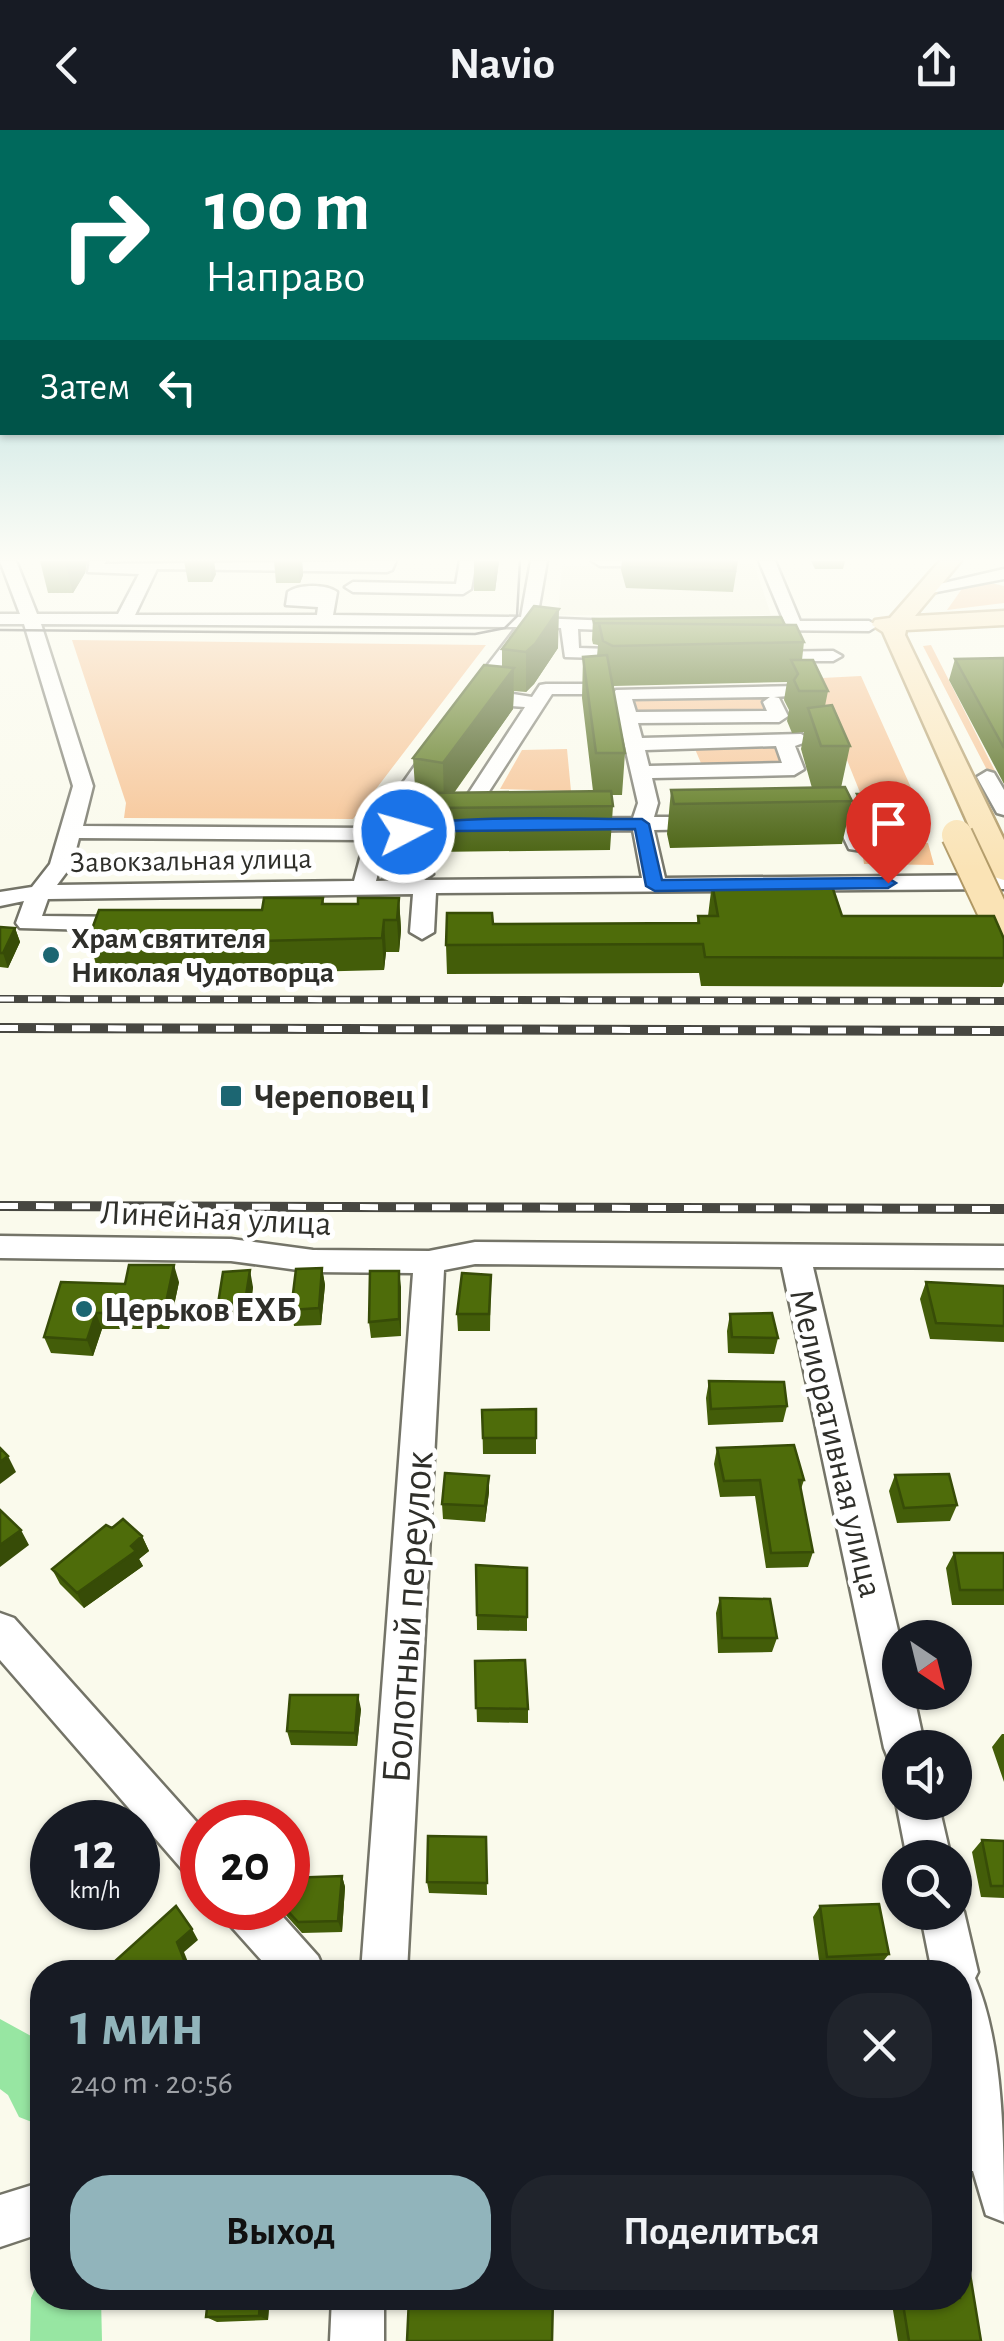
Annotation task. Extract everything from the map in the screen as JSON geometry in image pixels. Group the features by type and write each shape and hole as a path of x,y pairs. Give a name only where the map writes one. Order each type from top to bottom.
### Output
{"main road":[{"path":"887,664 959,821 1004,871"},
{"path":"904,664 1004,936"}],"street":[{"path":"44,664 83,786 73,832 59,870 39,892 28,923 162,909"},
{"path":"364,888 380,831 497,664"},
{"path":"457,826 546,689 598,689"},
{"path":"655,886 638,758 622,694 799,692"},
{"path":"627,718 779,716 772,702"},
{"path":"464,708 537,703"},
{"path":"638,758 814,740"},
{"path":"638,758 696,771 794,770 784,741"},
{"path":"988,777 1004,809"},
{"path":"546,825 722,802"},
{"path":"645,813 734,823"},
{"path":"790,822 846,821 857,844 899,844"},
{"path":"73,832 380,831 493,826"},
{"path":"406,828 392,873 434,880 422,932"},
{"name":"Завокзальная улица","path":"39,892 162,909 434,880 655,886 1004,882"},
{"path":"0,882 39,892"},
{"path":"0,899 39,892"},
{"name":"Линейная улица","path":"0,1247 230,1250 313,1261 429,1262 475,1253 1004,1257"},
{"name":"Мелиоративная улица","path":"795,1256 901,1730"},
{"name":"Болотный переулок","path":"385,1960 429,1262"},
{"path":"0,1632 180,1835"},
{"path":"265,1930 291,1960"},
{"path":"946,1930 952,1960"},
{"path":"972,2065 986,2146 1004,2196"},
{"path":"0,2221 30,2212"},
{"path":"357,2341 358,2310"}],"shaded area":[{"path":"80,664 471,664 353,819 124,818 126,803"},
{"path":"932,664 941,664 996,773 988,772"},
{"path":"861,676 913,792 861,795 817,685 822,678"},
{"path":"762,695 770,713 636,715 633,698"},
{"path":"779,747 787,765 703,768 695,749"},
{"path":"567,749 571,791 500,789 522,750"},
{"path":"912,842 928,843 934,865 864,864 862,850 911,851"}],"building":[{"path":"584,664 609,664 625,753 596,753"},
{"path":"793,664 815,664 828,691 799,691 794,680 798,674"},
{"path":"958,664 1004,664 1004,748"},
{"path":"484,665 514,668 443,763 413,758"},
{"path":"832,705 850,746 821,746 808,708"},
{"path":"845,787 852,801 674,804 671,790"},
{"path":"611,791 613,806 431,808 431,793"},
{"path":"857,794 892,794 901,813 868,813"},
{"path":"712,883 831,883 842,916 994,916 1004,939 1004,958 705,957 703,944 446,945 447,913 492,913 493,924 699,923 698,916 718,916"},
{"path":"264,898 323,898 322,904 358,904 358,898 399,898 397,920 384,920 382,938 260,941 261,937 89,937 99,910 262,910"},
{"path":"0,927 15,928 3,953 0,953"},
{"path":"129,1265 174,1265 164,1312 96,1313 87,1340 44,1337 61,1282 125,1284"},
{"path":"322,1268 319,1308 291,1310 296,1269"},
{"path":"250,1270 245,1302 218,1304 223,1272"},
{"path":"370,1271 399,1271 399,1319 369,1322"},
{"path":"462,1273 491,1275 489,1314 457,1314"},
{"path":"926,1282 1004,1286 1004,1326 936,1323"},
{"path":"772,1313 778,1338 732,1337 730,1314"},
{"path":"709,1381 784,1382 787,1406 711,1409"},
{"path":"536,1409 536,1438 483,1438 482,1410"},
{"path":"794,1445 804,1480 799,1480 813,1552 771,1553 760,1480 724,1481 717,1448"},
{"path":"445,1473 489,1476 485,1506 442,1504"},
{"path":"949,1474 957,1505 904,1508 895,1475"},
{"path":"0,1510 21,1530 0,1545"},
{"path":"123,1519 142,1536 131,1546 136,1551 77,1593 52,1569 106,1525 112,1528"},
{"path":"954,1553 1004,1553 1004,1590 960,1590"},
{"path":"476,1565 527,1568 527,1617 477,1615"},
{"path":"720,1598 770,1599 777,1638 722,1638"},
{"path":"525,1660 528,1709 476,1708 475,1661"},
{"path":"290,1695 358,1695 355,1733 287,1731"},
{"path":"428,1836 486,1837 487,1883 427,1882"},
{"path":"982,1840 1004,1841 1004,1886 991,1886"},
{"path":"342,1876 338,1921 310,1922 310,1877"},
{"path":"879,1904 889,1954 827,1957 820,1906"},
{"path":"176,1906 180,1912 180,1930 191,1930 177,1942 184,1960 116,1960 149,1930 160,1930 160,1920"},
{"path":"972,2286 981,2341 909,2341 904,2310 972,2310"},
{"path":"207,2310 259,2310 259,2316 206,2317"},
{"path":"408,2310 553,2310 552,2341 407,2341"}],"waterway":[{"path":"0,2051 30,2071"},
{"path":"66,2310 66,2341"}],"railway":[{"path":"0,999 1004,1001"},
{"path":"0,1028 1004,1031"},
{"path":"0,1206 1004,1209"}],"place":[{"name":"Храм святителя Николая Чудотворца","path":"51,955"},
{"name":"Череповец I","path":"231,1096"},
{"name":"Церьков ЕХБ","path":"84,1309"}],"route":[{"path":"404,832 406,828 457,826 642,824 655,886 888,883"}]}
